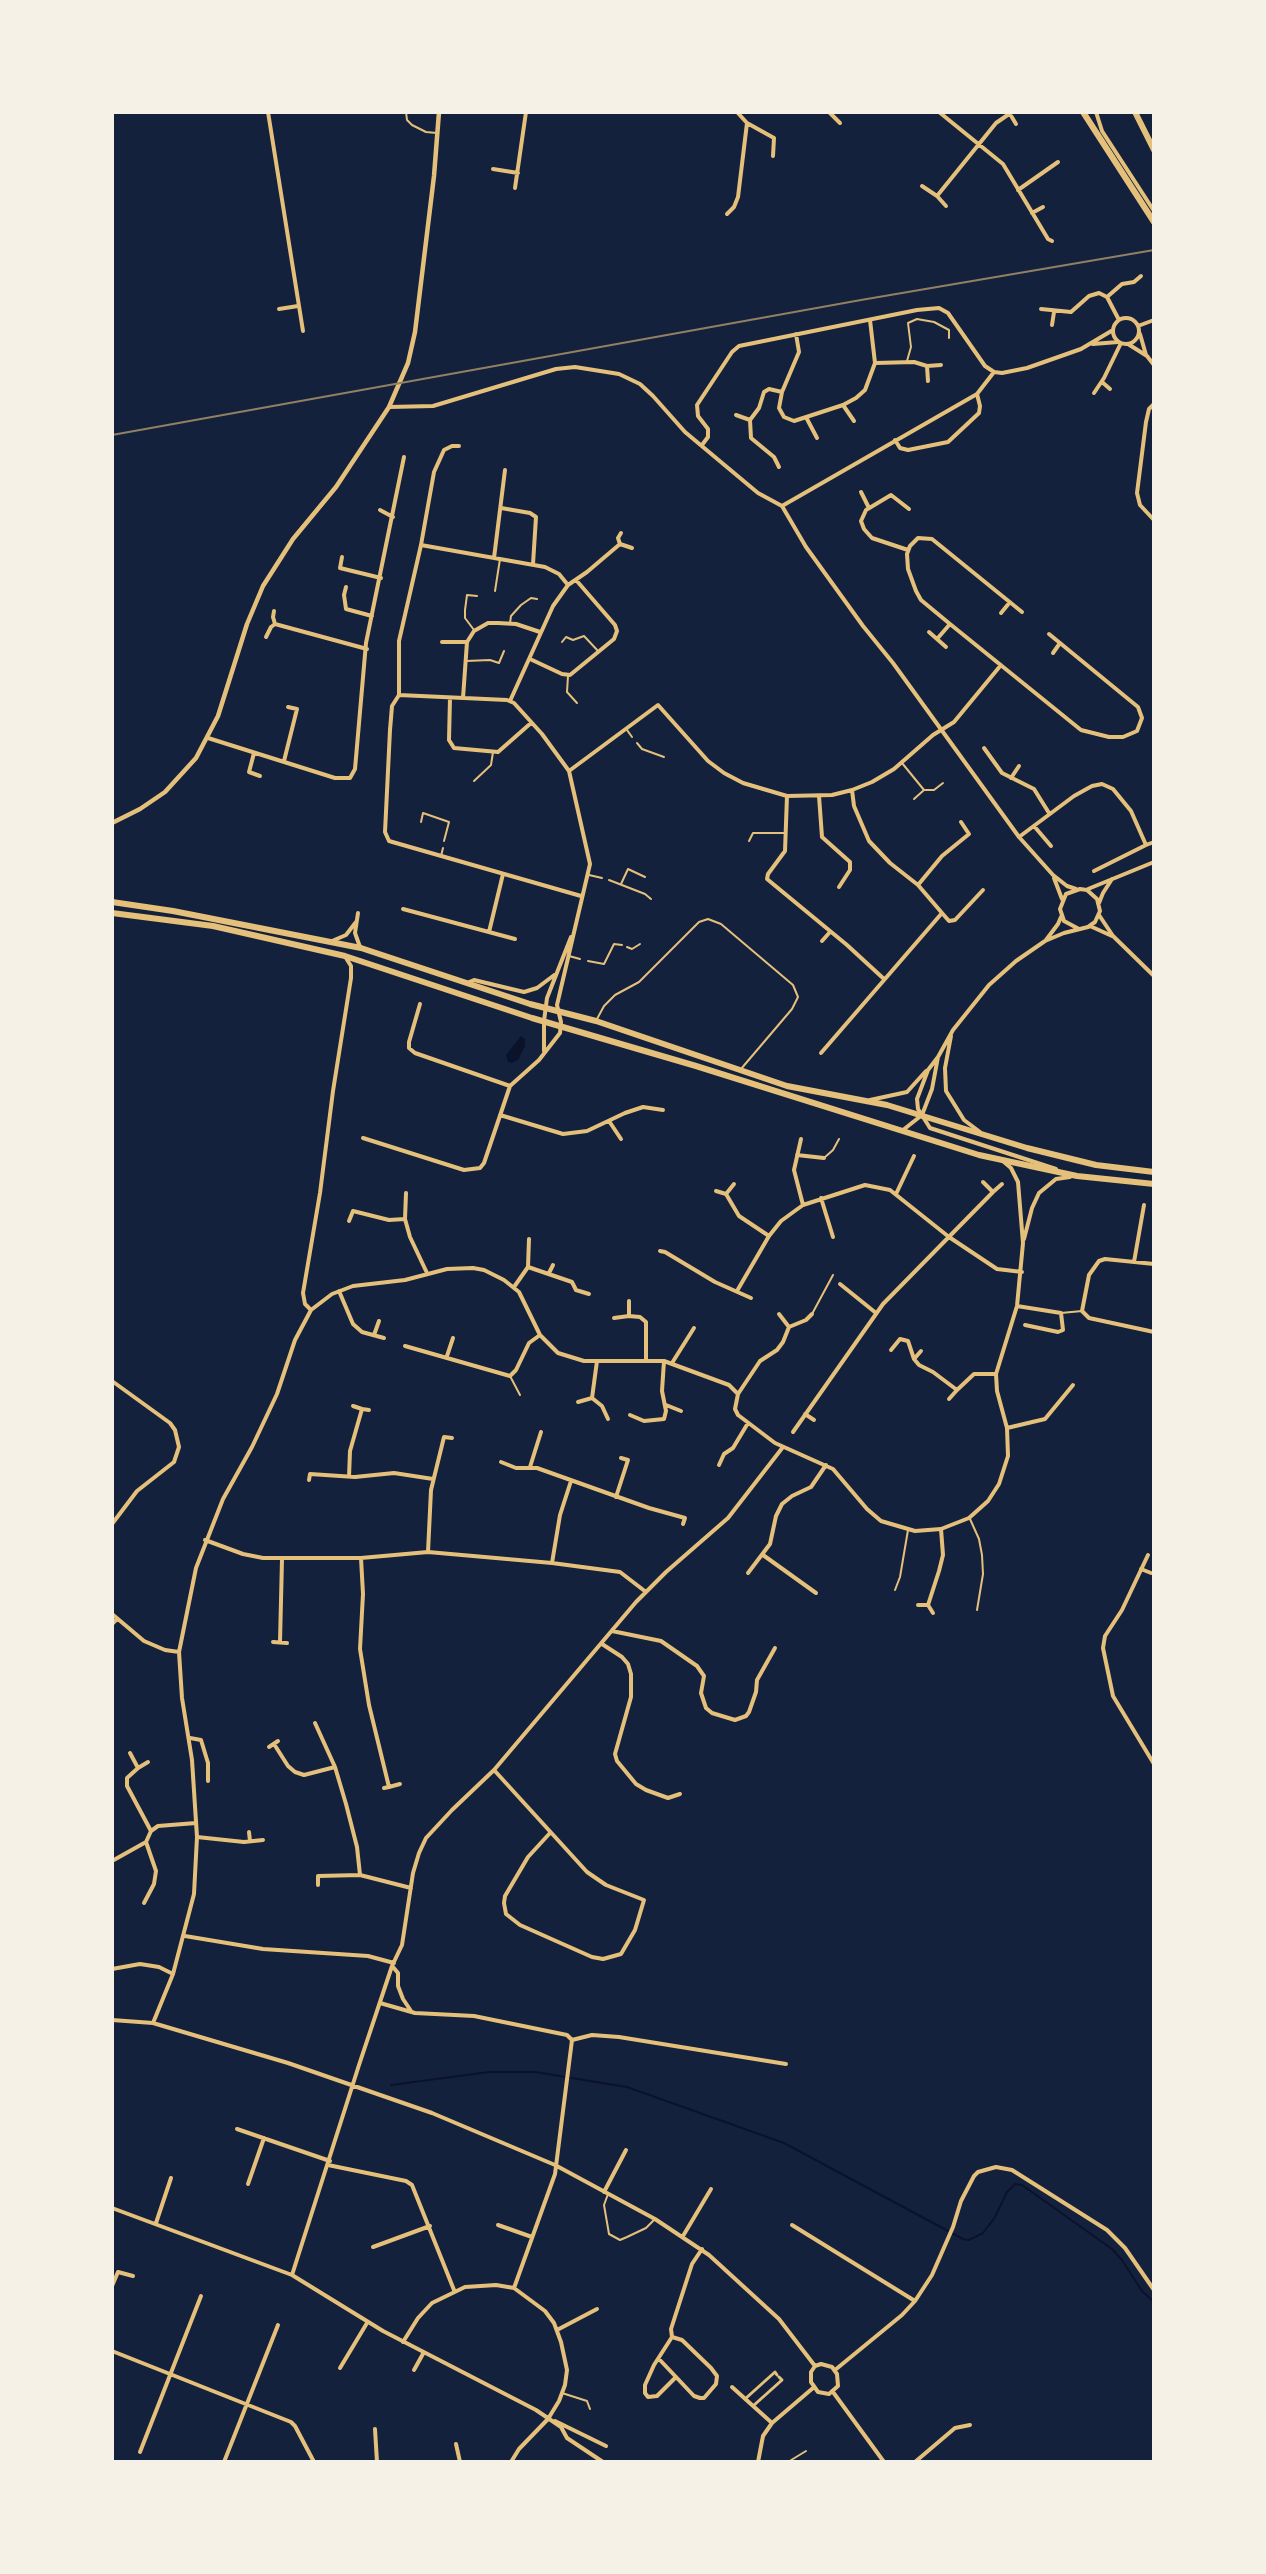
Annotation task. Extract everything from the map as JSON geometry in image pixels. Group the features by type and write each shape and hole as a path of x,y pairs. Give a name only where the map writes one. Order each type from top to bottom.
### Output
{"main road":[{"path":"1083,112 1154,222"},
{"path":"1136,114 1154,150"},
{"path":"112,902 173,910 361,948 546,1008 596,1021 787,1086 866,1100 1096,1165 1154,1172"},
{"path":"112,913 213,926 345,956 544,1021 1004,1162 1077,1176 1154,1184"}],"street":[{"path":"268,112 303,331"},
{"path":"112,823 140,809 165,792 196,758 218,716 247,624 263,586 293,539 336,487 389,406 408,363 415,332 439,112"},
{"path":"515,188 526,112"},
{"path":"737,112 747,123 774,138 773,156"},
{"path":"829,112 840,123"},
{"path":"939,112 959,131 979,144 1003,165 1048,239 1052,241"},
{"path":"1096,112 1102,131 1154,211"},
{"path":"937,196 996,123 1011,113 1016,124"},
{"path":"727,214 734,207 738,197 747,123"},
{"path":"1018,190 1058,162"},
{"path":"493,170 518,173"},
{"path":"922,186 937,196 946,206"},
{"path":"1032,213 1043,207"},
{"path":"1107,297 1116,288 1142,276"},
{"path":"1041,309 1071,312 1084,300 1099,293 1107,297 1119,320"},
{"path":"279,309 298,306"},
{"path":"702,445 708,437 708,429 698,416 697,405 732,352 739,346 939,308 948,313 986,366 994,372 1002,373 1027,368 1092,344 1113,330 1119,320"},
{"path":"1052,325 1053,312"},
{"path":"1119,320 1130,319 1138,326 1147,356"},
{"path":"796,334 799,352 782,392 779,408 784,417 794,421 807,419 843,405 865,390 876,363 870,320"},
{"path":"1138,326 1154,320"},
{"path":"1113,330 1120,342"},
{"path":"1127,344 1136,340 1139,333"},
{"path":"1092,344 1120,342 1127,344 1147,356 1154,365"},
{"path":"1094,393 1120,342"},
{"path":"876,363 906,362 927,366 942,365"},
{"path":"927,366 928,381"},
{"path":"389,406 433,406 556,369 575,367 619,374 647,389 685,432 758,493 782,506 813,555 1019,837 1053,875 1067,886 1087,890 1094,894 1099,903"},
{"path":"782,506 977,394 994,372"},
{"path":"1101,382 1110,389"},
{"path":"779,467 774,457 751,438 750,420 759,408 764,392 769,389 782,392"},
{"path":"895,440 900,448 908,450 948,442 979,413 977,394"},
{"path":"1154,404 1149,409 1137,493 1140,505 1154,520"},
{"path":"843,405 854,421"},
{"path":"736,415 750,420"},
{"path":"807,419 817,438"},
{"path":"459,446 448,447 438,460 399,641 399,695 392,706 386,837 389,841 581,896"},
{"path":"208,738 335,778 350,778 355,769 366,643 404,457"},
{"path":"494,558 506,470"},
{"path":"861,492 869,508"},
{"path":"908,550 868,535 861,521 866,510 891,495 909,509"},
{"path":"501,508 530,513 536,517 533,564"},
{"path":"380,510 393,517"},
{"path":"620,544 618,538 621,532"},
{"path":"1022,612 932,539 918,538 908,550 908,569 921,600 1001,665 1086,732 1109,737 1123,737 1137,731 1142,718 1138,707 1049,634"},
{"path":"620,544 632,548"},
{"path":"510,700 553,606 568,585 620,544"},
{"path":"421,545 533,564 553,570 568,585"},
{"path":"342,557 340,567 381,578"},
{"path":"530,659 568,675 574,673 615,639 617,631 615,625 576,580"},
{"path":"346,587 344,595 346,609 372,616"},
{"path":"1001,613 1010,602"},
{"path":"274,611 275,624"},
{"path":"463,698 467,642 474,631 488,623 510,623 540,632"},
{"path":"275,624 367,650"},
{"path":"266,637 275,624"},
{"path":"937,639 950,624"},
{"path":"929,633 946,647"},
{"path":"442,642 467,642"},
{"path":"1053,654 1060,643"},
{"path":"569,771 658,705 699,752 724,773 752,787 787,796 819,796 852,790 872,782 902,763 954,722 1001,665"},
{"path":"363,1138 470,1171 480,1168 486,1159 510,1086 539,1060 557,1037 561,1026 556,1010 581,896 589,875 590,854 569,771 510,700 399,695"},
{"path":"450,698 450,744 459,749 493,752 502,750 531,723"},
{"path":"288,707 303,711"},
{"path":"284,761 297,709"},
{"path":"984,748 999,769 1011,778 1034,789 1049,813"},
{"path":"254,753 246,771 260,776"},
{"path":"1011,778 1018,766"},
{"path":"1019,837 1049,813 1088,788 1102,784 1108,786 1131,811 1141,828 1146,845"},
{"path":"852,790 854,806 869,841 890,863 918,885 950,921 955,920 983,890"},
{"path":"787,796 784,854 768,874 767,879 884,979"},
{"path":"819,796 822,837 850,862 850,870 839,887"},
{"path":"918,885 928,876 942,856 969,834 961,822"},
{"path":"1034,826 1051,846"},
{"path":"1094,871 1154,842"},
{"path":"1087,890 1154,862"},
{"path":"489,932 503,874"},
{"path":"866,1100 907,1092 938,1057 953,1030 1003,972 1045,941 1058,924 1061,915 1062,900 1053,875"},
{"path":"1113,879 1099,903 1099,915 1113,936 1154,976"},
{"path":"1062,900 1066,894 1076,889"},
{"path":"403,909 515,939"},
{"path":"358,913 356,940 361,948"},
{"path":"821,1053 942,914"},
{"path":"1061,915 1071,927 1079,929"},
{"path":"1045,941 1090,926 1099,915"},
{"path":"331,941 346,935 357,921"},
{"path":"1090,926 1113,936"},
{"path":"544,1052 546,1008 557,972 574,930"},
{"path":"822,941 830,932"},
{"path":"311,1310 305,1304 303,1293 321,1193 333,1091 351,978 351,966 345,956"},
{"path":"466,983 474,980 524,992 537,988 557,972"},
{"path":"420,1004 409,1048 415,1053 510,1086"},
{"path":"953,1030 945,1068 946,1091 964,1120 983,1134"},
{"path":"903,1130 922,1115 932,1089 938,1057"},
{"path":"928,1070 917,1099 922,1115 930,1128 1077,1176"},
{"path":"500,1115 563,1134 587,1131 643,1107 663,1110"},
{"path":"609,1121 621,1139"},
{"path":"801,1139 794,1175 804,1205"},
{"path":"797,1155 824,1158"},
{"path":"896,1194 914,1156"},
{"path":"812,1314 806,1320 789,1327 783,1342 760,1361 738,1394 735,1412 775,1443 826,1465 838,1473 881,1521 908,1530 941,1529 969,1518 988,1501 1002,1477 1008,1456 1007,1428 997,1392 996,1374 1017,1306 1023,1243 1018,1182 1011,1168 1004,1162"},
{"path":"1023,1243 1032,1208 1039,1193 1056,1179 1077,1176"},
{"path":"983,1182 993,1192"},
{"path":"726,1194 734,1184"},
{"path":"792,1432 876,1313 1002,1184"},
{"path":"737,1291 769,1236 781,1221 804,1205 821,1198 871,1185 883,1187 896,1194 949,1237 998,1269 1022,1272"},
{"path":"716,1191 726,1194"},
{"path":"406,1193 405,1219 410,1237 427,1273"},
{"path":"726,1194 728,1201 739,1216 769,1236"},
{"path":"821,1198 833,1237"},
{"path":"350,1221 355,1205"},
{"path":"1134,1262 1144,1205"},
{"path":"353,1211 389,1220 405,1219"},
{"path":"514,1287 528,1267 529,1239"},
{"path":"660,1251 751,1298"},
{"path":"1154,1264 1105,1259 1092,1268 1082,1311 1089,1318 1154,1332"},
{"path":"549,1274 553,1265"},
{"path":"528,1267 572,1282 576,1290 589,1293"},
{"path":"153,2023 173,1974 185,1936 194,1894 197,1837 190,1738 182,1698 179,1652 196,1568 205,1540 223,1499 252,1447 277,1394 295,1340 311,1310 339,1291 366,1283 405,1281 447,1269 480,1268 514,1287 540,1335 562,1356 577,1360 597,1361 646,1359 664,1361 729,1385 738,1394"},
{"path":"840,1284 876,1313"},
{"path":"339,1291 353,1324 362,1332 384,1338"},
{"path":"629,1301 629,1316"},
{"path":"1017,1306 1061,1312 1063,1329"},
{"path":"779,1314 789,1327"},
{"path":"614,1318 640,1317 646,1322 646,1359"},
{"path":"374,1335 379,1321"},
{"path":"1025,1325 1058,1332 1069,1329"},
{"path":"672,1363 694,1328"},
{"path":"405,1346 447,1356 510,1376 516,1370 529,1343 540,1335"},
{"path":"447,1356 453,1338"},
{"path":"891,1350 900,1339 905,1339 910,1343 914,1359 919,1365 933,1372 957,1390"},
{"path":"914,1359 921,1351"},
{"path":"592,1398 597,1361"},
{"path":"630,1415 644,1421 664,1419 666,1406 662,1391 664,1361"},
{"path":"949,1399 974,1374 996,1374"},
{"path":"112,1381 170,1423 175,1431 179,1447 174,1462 137,1491 112,1524"},
{"path":"1007,1428 1045,1419 1073,1385"},
{"path":"578,1402 592,1398"},
{"path":"592,1398 602,1406 608,1419"},
{"path":"353,1406 369,1410"},
{"path":"666,1406 681,1411"},
{"path":"348,1477 350,1451 362,1409"},
{"path":"805,1414 814,1420"},
{"path":"719,1465 723,1454 733,1448 748,1423"},
{"path":"530,1467 540,1432"},
{"path":"437,1435 452,1438"},
{"path":"428,1552 433,1479 444,1437"},
{"path":"292,2275 380,2003 402,1945 419,1852 426,1838 494,1770 646,1592 728,1518 783,1447"},
{"path":"621,1458 636,1462"},
{"path":"616,1497 628,1460"},
{"path":"501,1462 511,1467 530,1467 616,1497 686,1516 683,1524"},
{"path":"748,1573 764,1555 772,1538 776,1516 782,1504 792,1496 811,1487 826,1465"},
{"path":"309,1480 311,1467"},
{"path":"508,1473 511,1467"},
{"path":"310,1474 348,1477 394,1473 433,1479"},
{"path":"552,1563 560,1515 571,1481"},
{"path":"933,1613 928,1605 943,1555 941,1529"},
{"path":"205,1540 243,1554 282,1559 361,1558 428,1552 552,1563 620,1572 646,1592"},
{"path":"764,1555 816,1593"},
{"path":"1148,1555 1122,1610 1105,1636 1103,1648 1113,1696 1154,1764"},
{"path":"361,1558 362,1673 387,1787 400,1784"},
{"path":"280,1642 282,1559"},
{"path":"1141,1569 1151,1573"},
{"path":"918,1605 928,1605"},
{"path":"112,1614 144,1641 165,1650 179,1652"},
{"path":"112,1624 117,1619"},
{"path":"612,1631 661,1641 697,1666 704,1676 701,1694 706,1708 712,1713 735,1720 746,1716 749,1712 756,1692 757,1680 776,1648"},
{"path":"273,1642 287,1643"},
{"path":"602,1644 622,1657 628,1664 631,1674 631,1697 615,1754 617,1761 636,1784 646,1790 668,1798 680,1794"},
{"path":"315,1723 335,1767 357,1847 360,1875"},
{"path":"190,1738 201,1740 208,1763 208,1781"},
{"path":"269,1747 276,1743 288,1766 295,1772 304,1774 335,1767"},
{"path":"130,1753 138,1768"},
{"path":"148,1762 127,1778 127,1786 152,1831"},
{"path":"494,1770 550,1833 596,1878 644,1900 627,1946 621,1954 603,1959 592,1957 511,1920 504,1909 505,1896 528,1857 550,1833"},
{"path":"112,1861 146,1842 158,1826 196,1823"},
{"path":"249,1832 250,1841"},
{"path":"197,1837 263,1840"},
{"path":"144,1903 154,1884 156,1871 146,1842"},
{"path":"318,1885 318,1876 360,1875 411,1888"},
{"path":"185,1936 252,1948 368,1956 393,1965 398,1973 399,1986 404,1999 412,2012"},
{"path":"112,1969 140,1964 159,1967 173,1974"},
{"path":"380,2003 433,2015 474,2016 567,2035 572,2040"},
{"path":"112,2020 153,2023 256,2052 432,2114 555,2165 655,2219 702,2249 763,2303 792,2335 815,2366"},
{"path":"572,2040 592,2035 619,2037 786,2064"},
{"path":"514,2288 553,2181 572,2040"},
{"path":"237,2129 329,2163 406,2181 415,2191 454,2291"},
{"path":"248,2184 264,2138"},
{"path":"606,2193 626,2150"},
{"path":"835,2370 902,2315 915,2301 932,2275 953,2227 961,2200 978,2172 1004,2167 1098,2224 1117,2238 1154,2290"},
{"path":"156,2223 171,2178"},
{"path":"683,2236 711,2188"},
{"path":"112,2208 292,2275 367,2322 548,2419 561,2427 567,2438 603,2462"},
{"path":"498,2224 532,2237"},
{"path":"792,2225 915,2301"},
{"path":"373,2247 430,2226"},
{"path":"676,2377 657,2396 648,2397 645,2393 645,2385 672,2337 671,2329 692,2264 702,2249"},
{"path":"112,2286 118,2272 133,2276"},
{"path":"403,2342 425,2310 437,2299 454,2291 485,2284 514,2288 550,2316 557,2330 567,2370 562,2393 548,2419 519,2449 511,2462"},
{"path":"140,2452 201,2296"},
{"path":"557,2330 597,2309"},
{"path":"340,2368 367,2322"},
{"path":"224,2462 278,2325"},
{"path":"659,2359 700,2398 704,2398 716,2384 717,2376 711,2368 682,2340 672,2337"},
{"path":"112,2351 291,2422 314,2462"},
{"path":"414,2370 424,2352"},
{"path":"815,2366 827,2365 835,2370 838,2380 833,2392"},
{"path":"815,2366 810,2376 813,2388 822,2394 833,2392"},
{"path":"745,2398 775,2372 779,2377 753,2406"},
{"path":"732,2387 772,2423"},
{"path":"758,2462 763,2436 772,2423 813,2388"},
{"path":"833,2392 884,2462"},
{"path":"548,2419 567,2425 606,2446"},
{"path":"915,2462 955,2428 970,2425"},
{"path":"375,2428 377,2462"},
{"path":"456,2444 460,2462"}],"lane":[{"path":"406,112 407,120 412,125 426,132 437,133"},
{"path":"906,362 910,347 908,323 917,320 934,322 950,330 949,338"},
{"path":"495,591 500,559"},
{"path":"474,631 465,618 465,610 468,595 477,596"},
{"path":"510,623 511,616 521,605 531,598 537,599"},
{"path":"562,642 566,637 573,640 584,636 600,652"},
{"path":"466,661 490,660 500,663 504,651"},
{"path":"568,675 567,692 577,703"},
{"path":"626,729 632,737"},
{"path":"637,743 642,749 664,757"},
{"path":"474,781 491,765 493,752"},
{"path":"902,763 924,790"},
{"path":"914,799 924,790 933,790 943,783"},
{"path":"421,822 423,813 449,822 444,841"},
{"path":"748,841 753,833 786,833"},
{"path":"441,856 443,848"},
{"path":"621,884 628,868 645,877"},
{"path":"589,875 602,878"},
{"path":"609,880 651,899"},
{"path":"596,1021 604,1006 615,995 623,993 639,982 699,922 708,919 721,924 793,985 798,997 792,1009 739,1071"},
{"path":"588,961 604,964 614,944 622,945"},
{"path":"627,947 632,949 640,944"},
{"path":"569,956 580,959"},
{"path":"824,1158 833,1150 839,1139"},
{"path":"812,1314 833,1275"},
{"path":"1061,1312 1082,1311"},
{"path":"510,1376 520,1395"},
{"path":"969,1518 977,1533 982,1555 983,1574 977,1610"},
{"path":"896,1590 908,1530"},
{"path":"606,2193 604,2205 609,2234 620,2240 646,2228 655,2219"},
{"path":"562,2393 587,2401 590,2409"},
{"path":"788,2462 806,2451"}],"water":[{"path":"521,1036 525,1039 525,1046 518,1060 508,1062 506,1055"}],"waterway":[{"path":"391,2085 489,2072 535,2072 627,2087 784,2143 963,2239 969,2240 983,2233 995,2217 1007,2192 1015,2184 1022,2185 1112,2249 1142,2291 1154,2302"}],"railway":[{"path":"112,435 861,300 1154,250"}]}
